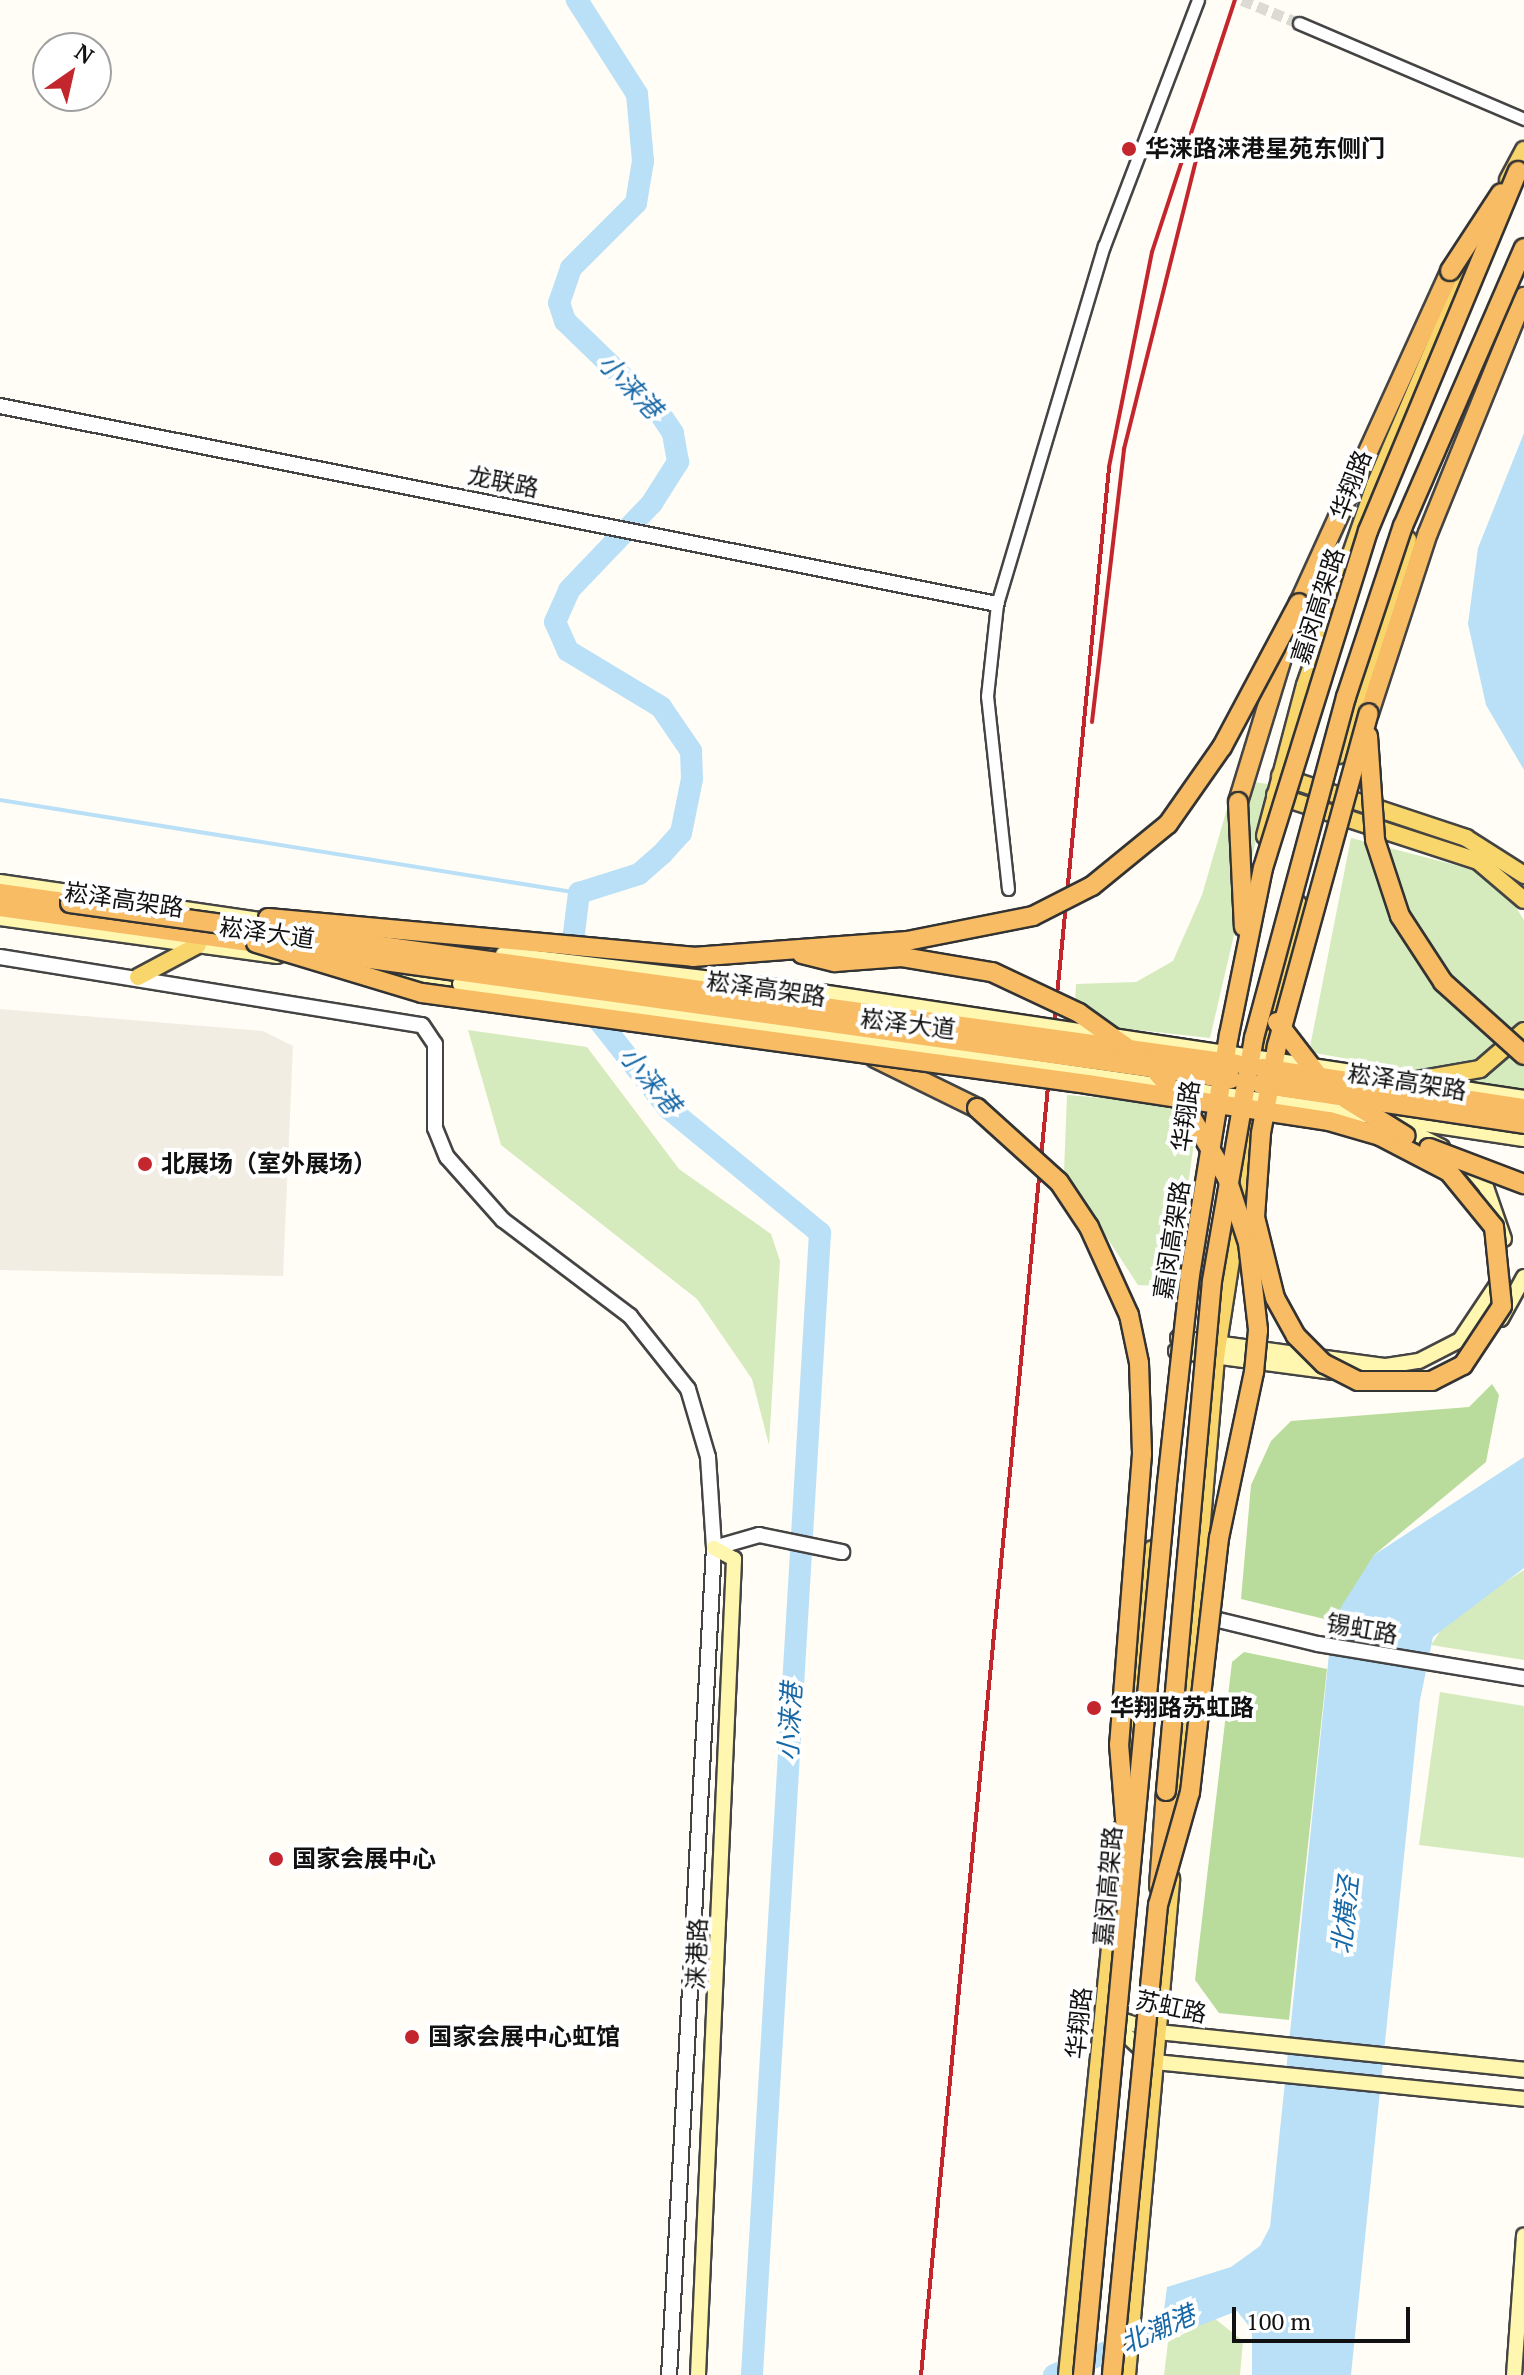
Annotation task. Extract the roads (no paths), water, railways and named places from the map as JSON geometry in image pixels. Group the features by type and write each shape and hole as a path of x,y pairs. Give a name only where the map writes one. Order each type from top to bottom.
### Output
{"highway":[{"path":"70,903 431,928 620,953 802,954 1033,916 1116,869 1168,824 1200,782 1299,603 1450,271 1521,166"},
{"name":"嘉闵高架路","path":"1083,2375 1190,1275 1263,868 1368,531 1521,166"},
{"name":"嘉闵高架路","path":"1112,2375 1158,1905 1212,1281 1254,1038 1346,697 1403,526 1524,248"},
{"path":"256,943 422,993 1087,1084 1253,1109 1269,1112 1329,1121 1418,1152 1476,1198 1494,1227 1502,1306 1463,1365 1432,1381 1391,1386 1358,1381 1324,1364 1296,1336 1275,1298 1255,1217 1261,1133 1264,1118 1266,1104 1274,1061 1280,1031 1369,713 1428,533 1524,297"},
{"path":"1299,603 1238,802 1246,951 1261,989 1301,1056 1354,1105 1436,1151 1524,1184"},
{"path":"1369,713 1370,808 1400,916 1443,982 1524,1055"},
{"name":"崧泽高架路","path":"0,893 817,1002 1524,1108"},
{"name":"崧泽高架路","path":"0,907 1524,1124"},
{"path":"802,954 835,962 902,957 992,972 1079,1013 1150,1064 1185,1106 1238,1204 1255,1285 1254,1372 1219,1538 1190,1792 1158,1905"},
{"path":"872,1057 977,1108 1019,1140 1089,1227 1129,1315 1144,1411 1119,1744 1131,1899"}],"main road":[{"name":"华翔路","path":"1067,2375 1177,1345 1222,1036 1280,776 1375,485 1524,150"},
{"path":"1127,2368 1217,1350 1241,1168 1328,791 1416,514 1524,271"},
{"path":"1280,776 1466,838 1518,880 1524,900"},
{"path":"1275,795 1478,861 1518,880"},
{"name":"崧泽大道","path":"0,882 470,950 821,992 1524,1098"},
{"name":"崧泽大道","path":"0,918 1524,1139"},
{"path":"138,977 198,945"},
{"path":"1413,1081 1480,1069 1524,1031"},
{"path":"1177,1345 1386,1366 1446,1349 1479,1321 1494,1295 1505,1262 1498,1212 1461,1157 1386,1118"},
{"path":"1217,1350 1386,1379 1451,1365 1490,1333 1524,1277"},
{"name":"涞港路","path":"698,2375 734,1559 714,1548"},
{"name":"苏虹路","path":"1104,2014 1158,2032 1278,2047 1524,2070"},
{"name":"苏虹路","path":"1104,2014 1155,2062"},
{"path":"1155,2062 1524,2099"},
{"path":"1514,2375 1524,2235"}],"street":[{"path":"1008,889 987,696 997,604 1104,246 1198,0"},
{"path":"1299,23 1524,119"},
{"name":"龙联路","path":"0,406 997,604"},
{"path":"0,957 404,1018 432,1033 435,1128 447,1157 503,1220 630,1316 688,1389 708,1457 714,1548 669,2375"},
{"path":"714,1548 759,1535 842,1552"},
{"name":"锡虹路","path":"1194,1614 1318,1644 1524,1678"}],"water":[{"path":"1524,433 1524,770 1486,705 1468,624 1478,548"},
{"name":"北横泾","path":"1524,1457 1524,1568 1433,1637 1420,1700 1351,2375 1252,2375 1252,2330 1237,2311 1160,2341 1167,2287 1231,2267 1260,2246 1270,2227 1329,1654 1341,1607 1374,1555"}],"waterway":[{"name":"小涞港","path":"570,965 579,893 639,874 662,854 681,833 692,779 691,751 661,707 568,651 555,622 569,590 652,503 678,462 673,433 658,411 565,321 559,303 571,268 636,203 643,161 637,94 577,0"},
{"path":"0,800 579,893"},
{"name":"小涞港","path":"585,1003 668,1108 820,1233 752,2375"},
{"name":"北潮港","path":"1054,2375 1188,2316"}],"tunnel":[{"path":"1242,0 1299,23"}],"railway":[{"path":"921,2375 1109,467 1152,252 1235,0"},
{"path":"1092,722 1124,449 1202,137"}],"place":[{"name":"华涞路涞港星苑东侧门","path":"1129,149"},
{"name":"北展场（室外展场）","path":"145,1164"},
{"name":"华翔路苏虹路","path":"1094,1708"},
{"name":"国家会展中心","path":"276,1859"},
{"name":"国家会展中心虹馆","path":"412,2037"}]}
